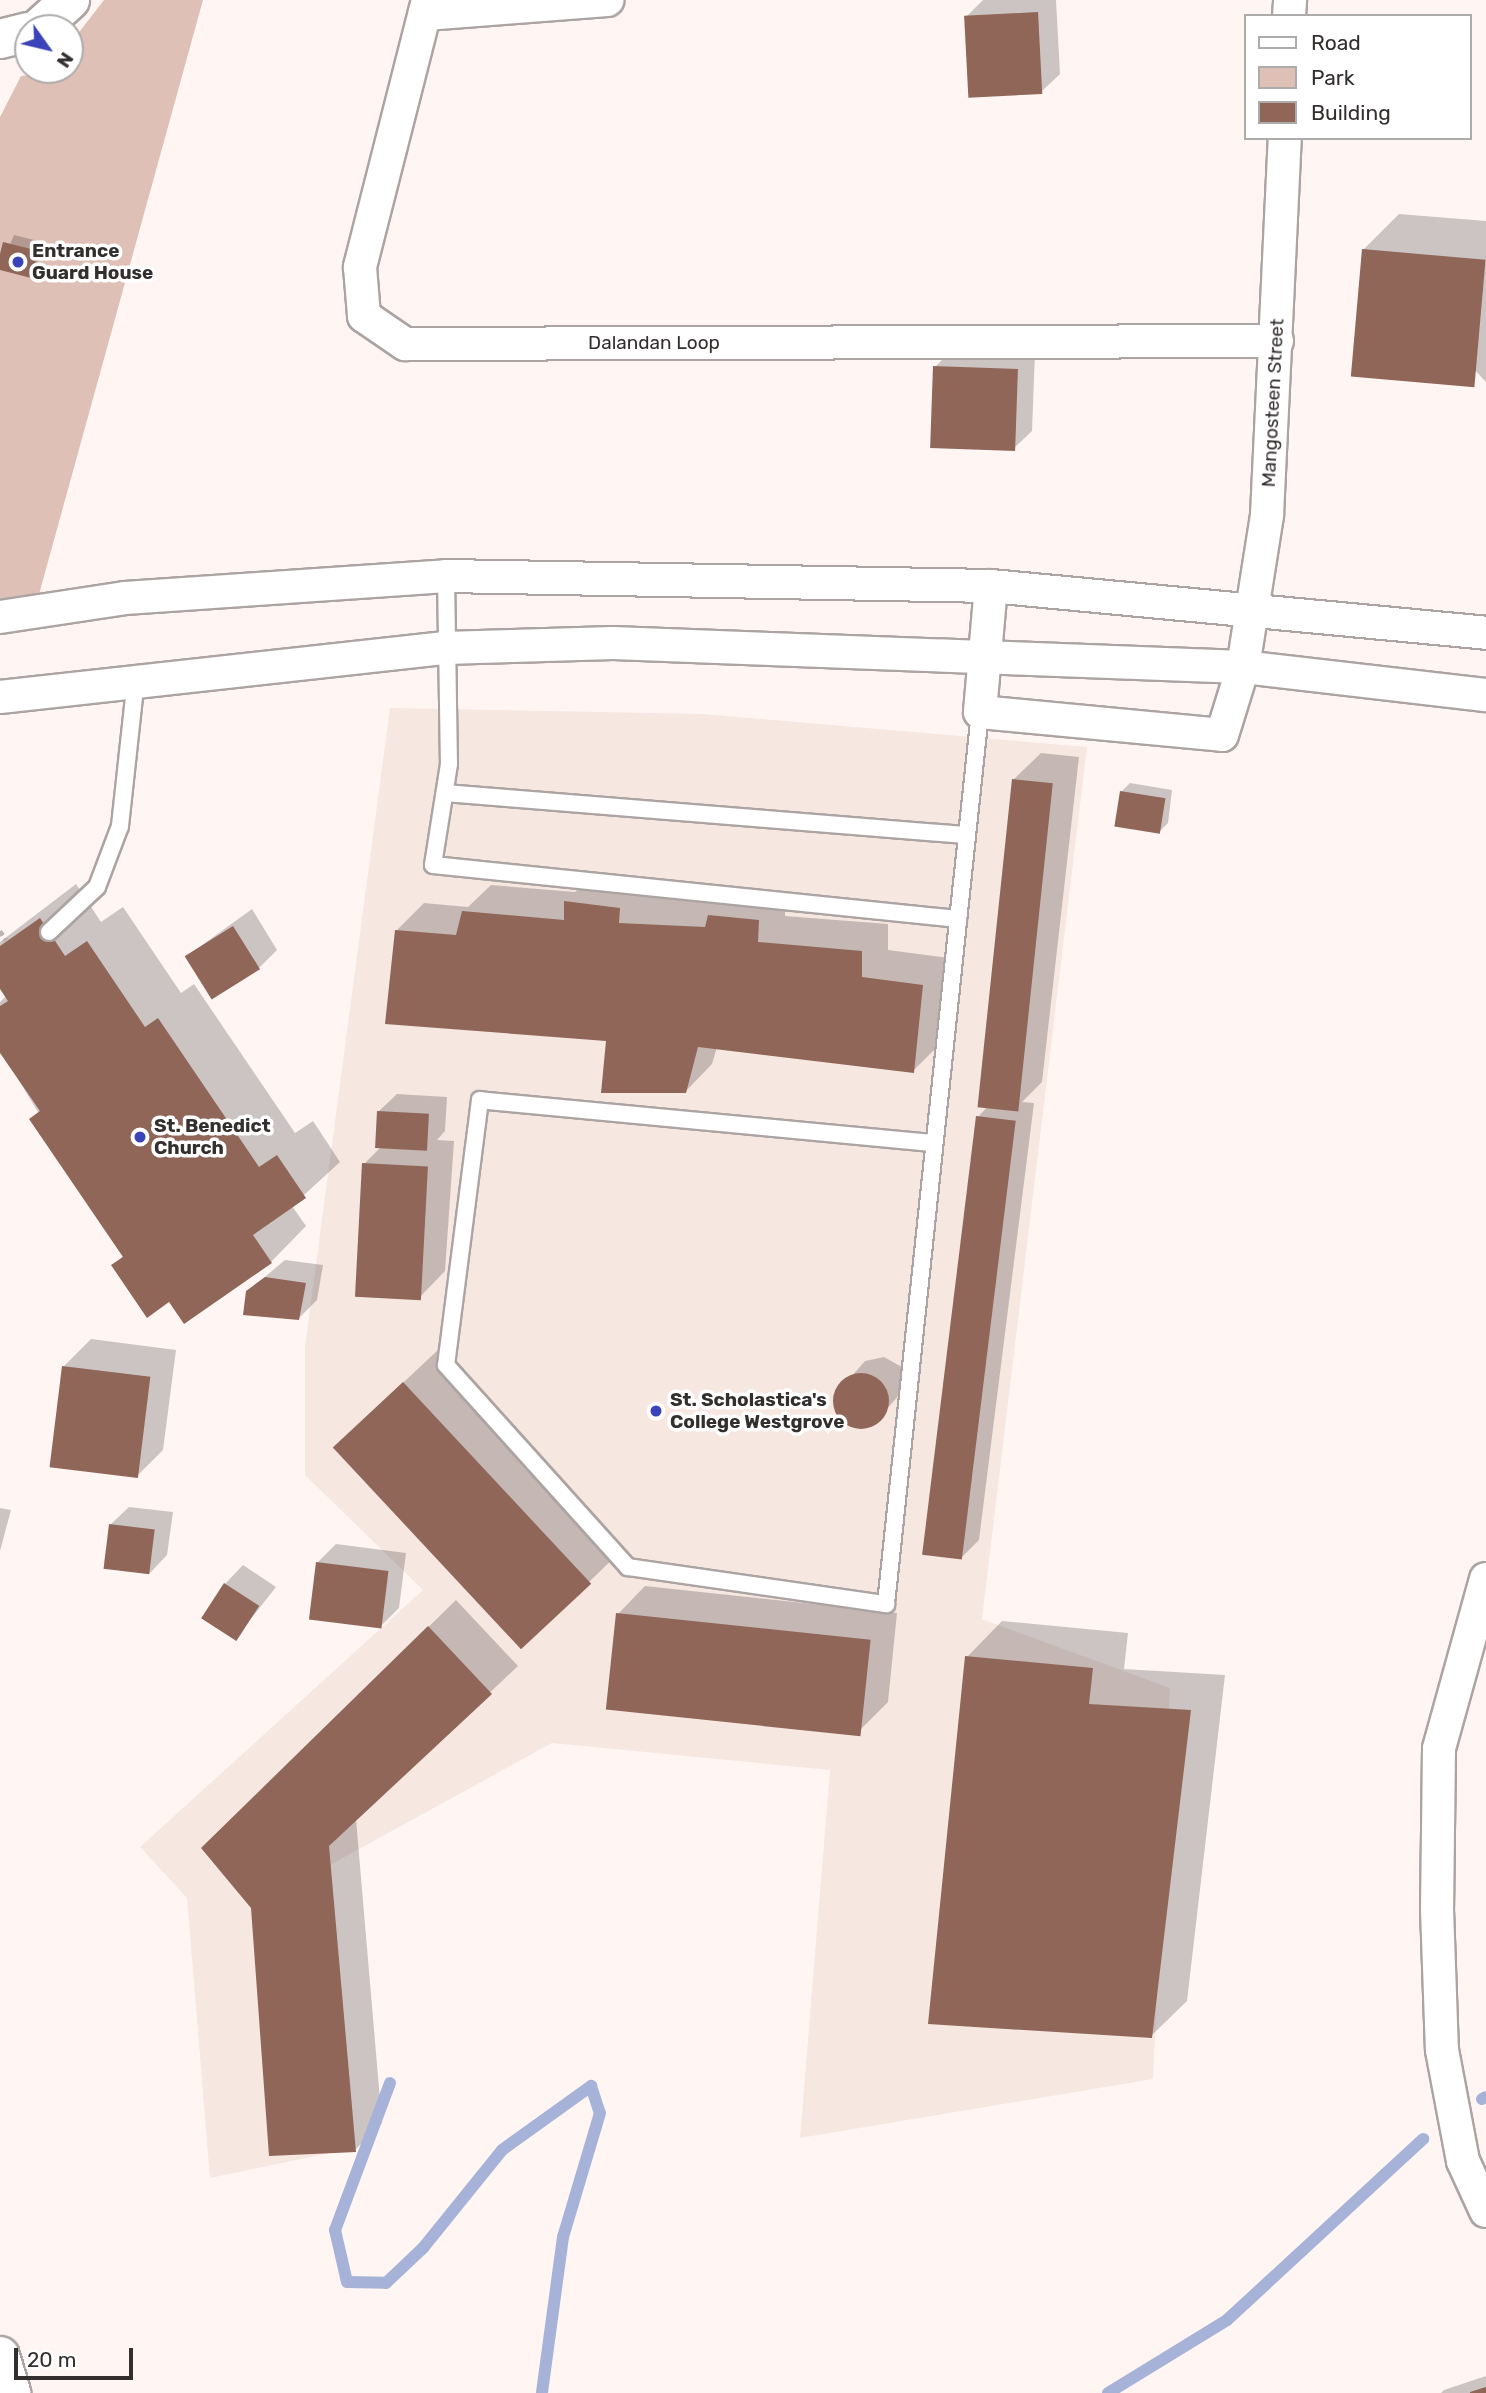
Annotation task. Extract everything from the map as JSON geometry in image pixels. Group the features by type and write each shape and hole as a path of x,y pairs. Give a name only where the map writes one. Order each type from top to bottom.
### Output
{"street":[{"path":"50,14 70,0"},
{"path":"426,7 607,0"},
{"name":"Dalandan Loop","path":"426,7 359,267 364,316 405,344 1277,341"},
{"name":"Mangosteen Street","path":"980,712 1222,735 1243,667 1268,515 1285,140"},
{"path":"0,617 125,598 446,576 991,586 1252,607 1486,633"},
{"path":"980,712 991,586"},
{"path":"0,698 135,679 446,648 612,643 987,653 1243,667 1486,695"},
{"path":"1486,1579 1439,1749 1437,1909 1442,2050 1463,2161 1486,2211"},
{"path":"0,2356 11,2393"}],"lane":[{"path":"446,576 444,793 433,865 958,919"},
{"path":"50,932 97,887 120,826 135,679"},
{"path":"932,1143 480,1100 446,1365 628,1566 886,1604 932,1143 980,712"},
{"path":"444,793 965,835"}],"path":[{"path":"0,931 7,942"}],"shaded area":[{"name":"St. Scholastica's College Westgrove","path":"390,708 703,714 1087,747 982,1619 1170,1688 1153,2079 800,2138 830,1770 552,1743 330,1865 335,2152 210,2178 187,1898 140,1847 423,1590 305,1475 305,1347"}],"green space":[{"path":"104,0 203,0 38,598 0,603 0,117 17,84 84,84 84,26"}],"building":[{"path":"1038,12 1042,94 968,98 964,16"},
{"name":"Entrance Guard House","path":"3,242 38,251 31,278 0,270"},
{"path":"1362,249 1486,260 1474,387 1351,377"},
{"path":"933,366 1018,369 1015,451 930,448"},
{"path":"1012,779 1053,783 1018,1111 978,1107"},
{"path":"1120,791 1165,798 1160,834 1114,827"},
{"path":"564,901 620,908 619,923 705,927 708,915 759,920 758,942 862,951 862,977 923,985 914,1073 698,1047 686,1093 601,1093 606,1041 385,1024 395,930 456,935 462,911 564,920"},
{"name":"St. Benedict Church","path":"40,918 65,956 87,941 145,1027 158,1018 259,1167 277,1155 306,1198 253,1235 272,1263 184,1324 169,1302 147,1318 111,1265 123,1257 29,1119 40,1111 0,1053 0,1006 8,1001 0,989 0,946"},
{"path":"233,926 260,969 212,999 185,956"},
{"path":"377,1111 429,1114 427,1151 375,1148"},
{"path":"976,1116 1016,1121 962,1560 922,1555"},
{"path":"362,1163 428,1166 421,1300 355,1297"},
{"path":"265,1277 306,1283 299,1320 243,1315 246,1291"},
{"path":"62,1366 150,1377 138,1478 50,1467"},
{"path":"861,1373 872,1375 881,1381 887,1390 887,1412 881,1421 872,1427 861,1429 850,1427 841,1421 835,1412 833,1401 835,1390 841,1381 850,1375"},
{"path":"403,1382 591,1584 521,1649 333,1447"},
{"path":"109,1524 155,1530 149,1574 104,1569"},
{"path":"316,1562 388,1571 381,1628 309,1620"},
{"path":"224,1583 259,1606 236,1641 201,1618"},
{"path":"616,1613 871,1640 860,1736 606,1709"},
{"path":"428,1626 492,1694 329,1846 356,2152 269,2156 251,1908 201,1848"},
{"path":"965,1656 1093,1668 1089,1704 1191,1710 1152,2038 928,2024"},
{"path":"1486,2387 1486,2393 1470,2393 1470,2392"}],"waterway":[{"path":"390,2083 335,2230 347,2282 386,2283 423,2248 502,2150 591,2086 600,2113 563,2237 542,2393"},
{"path":"1482,2099 1486,2097"},
{"path":"1108,2393 1227,2320 1423,2139"}],"place":[{"name":"Entrance Guard House","path":"18,262"},
{"name":"St. Benedict Church","path":"140,1137"},
{"name":"St. Scholastica's College Westgrove","path":"656,1411"}]}
